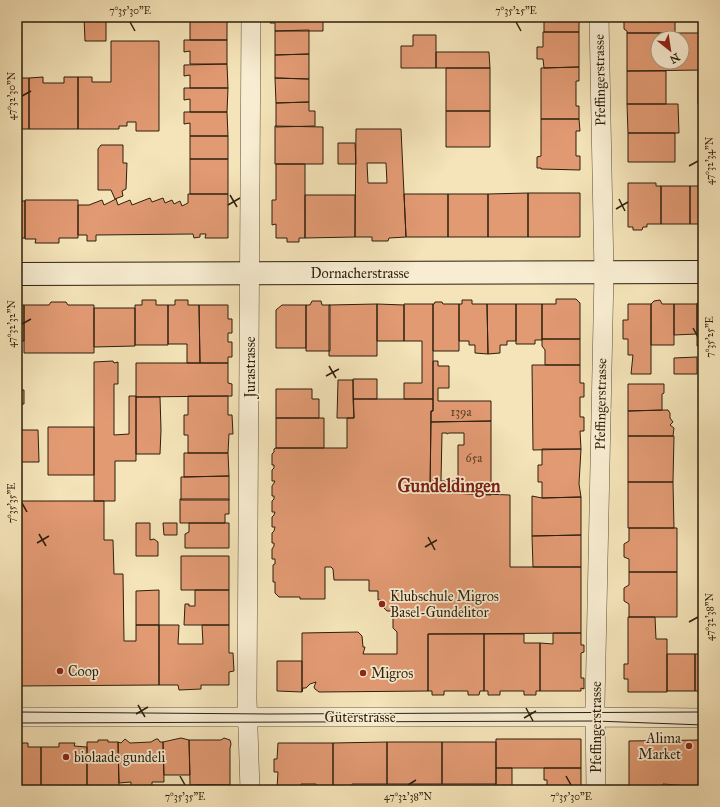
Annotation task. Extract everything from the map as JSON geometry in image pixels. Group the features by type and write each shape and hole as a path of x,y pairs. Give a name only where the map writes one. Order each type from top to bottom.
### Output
{"main road":[{"name":"Dornacherstrasse","path":"17,274 703,272"}],"street":[{"name":"Jurastrasse","path":"250,790 247,718 251,17"},
{"name":"Pfeffingerstrasse","path":"596,790 595,717 604,272 599,17"},
{"name":"Güterstrasse","path":"17,717 703,718"}],"building":[{"path":"84,17 129,17 129,19 106,19 106,41 85,41"},
{"path":"190,17 227,17 227,40 190,40"},
{"path":"270,17 323,17 323,31 275,31 275,23 270,23"},
{"path":"544,17 579,17 579,32 544,32"},
{"path":"627,17 675,17 675,30 650,30 650,33 627,33 624,29 624,19 627,19"},
{"path":"309,30 309,54 275,55 275,31"},
{"path":"543,32 579,32 579,67 544,68 543,59 537,59 537,47 543,47"},
{"path":"627,33 650,33 650,70 690,70 690,33 703,33 703,70 627,71"},
{"path":"413,35 436,35 436,68 401,68 401,46 413,46"},
{"path":"184,40 227,40 227,64 190,64 190,51 184,52"},
{"path":"111,41 159,41 159,131 136,131 136,122 127,122 127,126 119,126 119,129 78,129 78,77 92,77 92,82 111,82"},
{"path":"436,52 489,52 490,68 436,68"},
{"path":"309,54 309,79 275,78 275,55"},
{"path":"227,64 228,88 190,88 190,75 184,76 184,65"},
{"path":"579,67 579,81 576,81 576,106 579,106 579,119 541,119 541,68"},
{"path":"446,68 490,68 490,111 446,111"},
{"path":"698,70 703,70 703,104 698,104"},
{"path":"627,71 666,71 666,104 627,104"},
{"path":"43,77 43,83 64,83 64,77 78,77 78,129 29,129 29,78"},
{"path":"17,78 29,78 29,129 17,129"},
{"path":"275,78 309,79 309,102 276,103"},
{"path":"184,88 228,88 227,112 190,112 190,99 184,100"},
{"path":"309,102 309,111 315,111 315,126 276,127 276,103"},
{"path":"627,104 678,104 679,133 628,133"},
{"path":"446,111 490,111 490,147 446,147"},
{"path":"184,112 227,112 228,136 190,136 190,123 184,124"},
{"path":"541,119 579,119 580,131 576,131 576,156 580,156 580,170 537,168 537,157 541,156"},
{"path":"275,126 323,127 323,164 275,164"},
{"path":"356,129 401,129 406,237 389,238 388,241 372,241 372,237 355,237","holes":["367,163 386,163 387,183 368,183"]},
{"path":"628,133 675,133 675,162 628,162"},
{"path":"190,136 228,136 228,159 190,159"},
{"path":"338,143 355,143 356,164 338,164"},
{"path":"101,145 123,145 123,163 127,163 126,189 122,191 123,196 115,199 111,190 98,190 98,149"},
{"path":"190,159 228,159 228,194 190,194"},
{"path":"276,164 305,164 305,238 299,238 299,242 287,242 287,238 276,238 276,224 272,225 272,200 276,200"},
{"path":"628,183 656,183 656,186 661,186 661,224 647,224 647,227 643,227 642,230 633,230 633,227 628,227"},
{"path":"661,186 690,186 690,224 661,224"},
{"path":"690,186 703,186 703,224 690,224"},
{"path":"528,193 528,237 488,237 488,194"},
{"path":"528,193 580,193 580,237 528,237"},
{"path":"188,194 228,194 228,238 205,238 206,234 200,234 200,237 194,238 193,234 96,235 96,241 87,241 87,235 78,235 78,205 89,205 102,200 104,205 116,199 118,205 130,200 132,205 150,198 152,202 163,198 165,203 172,200 174,204 180,201 182,206 188,203"},
{"path":"404,194 448,194 448,237 406,237"},
{"path":"448,194 488,194 488,237 448,237"},
{"path":"305,195 355,195 355,237 305,238"},
{"path":"25,200 78,200 78,238 59,238 59,243 35,243 36,239 25,239"},
{"path":"17,201 25,201 25,238 21,238 21,242 17,242"},
{"path":"556,299 576,299 580,303 580,339 542,339 542,304 556,304"},
{"path":"142,300 156,300 156,305 168,305 168,345 135,345 135,305 142,305"},
{"path":"175,300 188,300 188,305 199,305 200,363 187,363 187,344 168,344 168,305 175,305"},
{"path":"462,300 472,300 472,304 487,304 488,354 475,353 475,345 469,345 469,341 459,341 459,304 462,304"},
{"path":"660,300 662,304 674,304 674,345 651,345 651,304 654,301"},
{"path":"312,301 321,301 322,305 330,305 330,351 306,351 306,305 310,305"},
{"path":"51,302 66,302 68,305 94,305 94,353 24,353 24,305 49,305"},
{"path":"435,302 442,302 443,304 459,304 459,351 433,351 433,304"},
{"path":"697,303 703,303 703,346 697,346"},
{"path":"377,304 404,305 404,341 377,341"},
{"path":"377,304 377,356 329,356 329,305"},
{"path":"404,304 433,304 433,399 404,399 404,383 422,383 422,341 404,341"},
{"path":"487,304 516,304 516,341 507,341 507,345 500,345 500,353 488,354"},
{"path":"516,304 542,304 542,340 535,340 535,344 516,344"},
{"path":"628,304 651,304 651,374 631,374 633,355 628,355 628,339 623,339 623,320 628,320"},
{"path":"674,304 697,304 697,334 674,335"},
{"path":"17,305 24,305 24,341 17,341"},
{"path":"199,305 228,305 228,319 232,319 232,333 228,333 228,342 232,342 232,357 228,357 228,363 200,363"},
{"path":"282,305 306,305 306,348 276,348 276,310"},
{"path":"94,308 135,308 135,346 94,347"},
{"path":"542,339 580,339 580,365 545,365 545,350 542,346"},
{"path":"697,357 697,374 674,374 674,358"},
{"path":"113,361 114,363 118,362 118,384 114,384 114,435 129,434 129,396 136,396 136,461 115,461 115,501 94,501 94,362"},
{"path":"433,361 438,361 438,366 449,366 449,388 438,388 438,401 491,401 491,421 431,422 431,411 433,411"},
{"path":"136,363 228,363 228,383 232,384 232,396 136,397"},
{"path":"532,365 580,365 580,383 584,383 584,397 580,397 580,417 584,417 584,431 580,431 581,449 533,450"},
{"path":"353,379 377,379 377,399 353,399"},
{"path":"338,380 353,380 354,418 337,418"},
{"path":"628,384 664,384 664,393 662,394 662,410 628,411"},
{"path":"276,389 312,389 312,399 319,399 319,418 276,418"},
{"path":"17,390 24,390 24,404 17,404"},
{"path":"188,396 228,396 228,415 232,415 233,434 229,434 228,453 188,453 188,435 184,435 184,415 188,415"},
{"path":"136,397 160,397 160,454 136,454"},
{"path":"353,399 433,399 433,411 431,411 430,492 510,495 510,567 581,567 581,633 428,634 428,691 319,692 314,687 316,682 310,684 306,688 303,688 302,692 302,633 358,632 362,636 363,647 365,647 363,654 397,654 397,632 393,628 393,611 387,611 382,606 382,600 378,600 378,591 369,591 369,580 334,580 333,569 331,567 325,567 325,599 279,597 275,593 275,582 273,582 273,565 275,564 275,559 272,559 272,549 274,543 272,543 272,533 275,527 272,527 272,517 275,512 272,512 272,501 274,496 272,496 272,486 275,481 272,481 272,470 274,465 272,465 272,454 274,449 347,448 347,418 354,418"},
{"path":"668,410 670,413 670,418 673,422 670,425 674,428 673,436 628,436 628,411"},
{"path":"276,418 324,418 324,448 276,448"},
{"path":"491,421 491,495 430,492 431,422","holes":["442,433 464,433 464,445 458,445 458,481 441,481"]},
{"path":"48,427 94,427 94,475 48,475"},
{"path":"17,430 38,430 39,462 17,462"},
{"path":"628,436 674,436 673,482 628,482"},
{"path":"699,436 703,436 703,482 699,482"},
{"path":"542,449 581,449 579,484 581,497 542,498 542,482 538,482 538,465 542,465"},
{"path":"184,453 228,453 229,476 184,477"},
{"path":"229,476 229,500 181,500 181,477"},
{"path":"628,482 673,482 674,528 628,528"},
{"path":"699,482 703,482 703,527 700,528"},
{"path":"532,496 542,498 581,497 581,535 532,536"},
{"path":"180,499 229,499 229,514 225,514 225,523 180,523"},
{"path":"17,501 104,501 104,540 113,540 114,574 123,574 124,641 136,641 136,625 159,625 159,685 17,686"},
{"path":"136,523 150,523 150,540 154,539 158,542 158,556 136,556"},
{"path":"163,523 177,523 177,535 164,535"},
{"path":"189,523 229,523 229,548 185,548 185,534 189,532"},
{"path":"629,528 677,528 677,572 629,572 629,559 624,557 624,544 629,541"},
{"path":"581,535 581,567 533,567 532,536"},
{"path":"181,556 229,556 229,590 181,590"},
{"path":"629,572 677,572 677,617 629,617 629,604 624,601 624,588 629,585"},
{"path":"159,590 159,625 136,625 136,591"},
{"path":"195,590 229,590 229,625 184,625 185,604 195,606"},
{"path":"628,617 655,617 656,639 667,639 667,692 628,692 628,679 624,679 624,664 628,664"},
{"path":"159,625 179,625 178,644 203,644 202,625 229,625 229,653 233,653 234,671 229,672 229,685 201,685 201,689 179,690 178,685 159,685"},
{"path":"553,633 581,633 581,645 584,645 584,652 581,653 581,678 584,678 584,689 581,688 581,691 540,691 540,643 553,644"},
{"path":"428,634 484,634 484,691 480,691 479,695 468,695 468,691 444,691 444,695 432,695 432,691 428,691"},
{"path":"484,634 524,634 524,643 540,643 540,691 536,691 536,695 524,695 524,691 500,691 500,695 488,695 488,691 484,691"},
{"path":"667,654 695,654 695,691 667,691"},
{"path":"695,654 703,654 703,691 695,691"},
{"path":"277,661 302,661 302,692 277,691"},
{"path":"181,738 189,740 190,775 164,775 163,742"},
{"path":"224,738 230,740 231,744 230,785 190,785 189,740 221,740"},
{"path":"125,739 130,743 151,742 156,739 163,742 164,782 152,782 152,787 131,787 131,782 119,783 118,742 121,743"},
{"path":"496,739 581,739 581,768 496,768"},
{"path":"98,740 118,742 119,788 87,790 87,742 98,742"},
{"path":"703,740 703,790 689,790 689,786 663,784 663,790 629,790 629,741"},
{"path":"387,742 442,742 442,784 387,784"},
{"path":"387,742 387,784 352,784 352,790 333,790 333,743"},
{"path":"442,742 496,742 496,784 442,784"},
{"path":"17,743 28,743 28,747 41,747 41,790 17,790"},
{"path":"59,743 75,743 74,746 87,747 87,790 41,790 41,747 59,747"},
{"path":"278,743 333,743 333,790 316,790 316,784 301,784 301,789 277,788 278,772 274,772 274,759 277,759"},
{"path":"496,768 512,768 512,790 496,790"},
{"path":"544,768 581,768 581,790 547,790 547,780 544,780"},
{"path":"194,785 230,785 230,790 194,790"}],"tram line":[{"path":"17,712 269,714 703,712"},
{"path":"17,723 595,721 703,725"}],"place":[{"name":"Klubschule Migros Basel-Gundelitor","path":"382,604"},
{"name":"Coop","path":"60,671"},
{"name":"Migros","path":"363,673"},
{"name":"Alima Market","path":"689,746"},
{"name":"biolaade gundeli","path":"66,757"}],"district":[{"name":"Gundeldingen","path":"449,486"}]}
